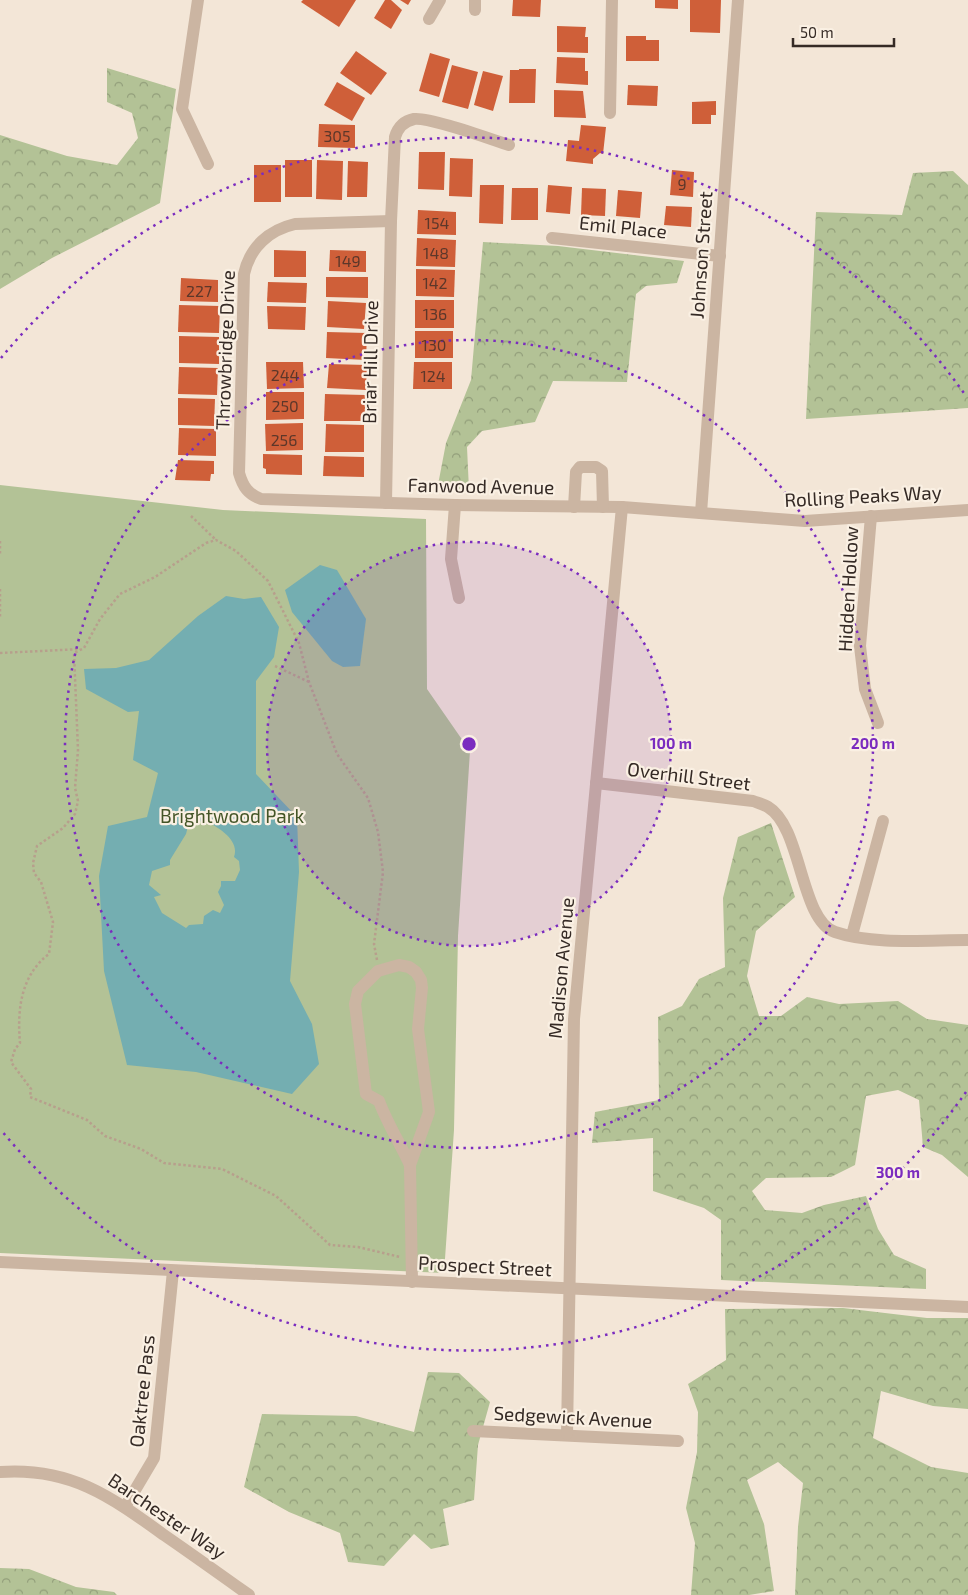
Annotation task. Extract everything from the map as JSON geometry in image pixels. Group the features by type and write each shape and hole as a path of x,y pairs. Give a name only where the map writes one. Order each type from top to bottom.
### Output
{"street":[{"path":"198,0 182,109 208,164"},
{"path":"429,18 440,0"},
{"path":"610,113 612,0"},
{"name":"Johnson Street","path":"701,513 738,0"},
{"name":"Briar Hill Drive","path":"386,503 391,221 398,129 404,122 423,119 509,145"},
{"name":"Throwbridge Drive","path":"261,499 252,496 246,490 239,473 244,274 247,263 260,242 283,227 296,224 391,221"},
{"name":"Emil Place","path":"552,238 720,256"},
{"path":"574,507 576,472 580,466 596,467 602,471 603,507"},
{"name":"Fanwood Avenue","path":"261,499 455,505 622,507 701,513"},
{"path":"455,505 451,559 459,598"},
{"name":"Madison Avenue","path":"567,1434 574,1019 622,507"},
{"name":"Rolling Peaks Way","path":"701,513 805,521 968,510"},
{"name":"Hidden Hollow","path":"871,516 860,646 866,689 878,723"},
{"name":"Overhill Street","path":"596,783 753,801 768,807 781,820 812,905 824,926 834,932 884,940 968,940"},
{"path":"852,935 882,821"},
{"path":"410,1165 395,1132 388,1124 379,1101 366,1094 356,1004 358,991 378,971 399,965 409,967 416,972 422,988 418,1029 428,1112 410,1165 412,1282"},
{"name":"Prospect Street","path":"0,1262 968,1307"},
{"name":"Oaktree Pass","path":"125,1507 154,1458 173,1271"},
{"name":"Sedgewick Avenue","path":"473,1431 567,1434 675,1441"},
{"name":"Barchester Way","path":"0,1472 37,1472 73,1480 106,1494 249,1595"}],"path":[{"path":"191,516 216,540 236,551 268,581 299,643 309,682 337,754 368,798 378,832 383,872 374,944 378,971"},
{"path":"216,540 206,543 155,577 120,594 100,619 84,648 74,653 78,750 75,788 78,801 75,814 63,828 37,846 35,850 34,873 41,882 53,922 49,954 40,961 23,985 18,1028 20,1043 15,1049 11,1062 31,1089 30,1097 87,1120 105,1136 141,1149 164,1162 222,1169 276,1196 330,1245 358,1247 412,1259"},
{"path":"0,541 0,556"},
{"path":"0,589 0,617"},
{"path":"0,653 84,648"},
{"path":"275,666 309,682"}],"green space":[{"path":"107,68 176,89 160,203 52,258 0,289 0,135 67,156 117,165 138,138 132,113 107,102"},
{"path":"953,171 968,185 968,408 806,419 816,212 902,215 913,173"},
{"path":"483,242 558,246 684,261 677,283 646,286 636,294 627,382 553,381 535,422 482,431 467,447 469,490 437,490 446,443 471,380"},
{"name":"Brightwood Park","path":"0,485 223,510 426,519 427,689 470,751 458,936 454,1130 444,1273 0,1253"},
{"path":"771,823 795,897 756,931 747,976 759,1016 781,1016 807,997 839,1004 898,1001 927,1019 968,1025 968,1177 942,1155 923,1147 919,1100 898,1090 866,1096 855,1165 831,1177 766,1178 752,1191 765,1210 802,1213 824,1205 866,1196 878,1229 894,1255 926,1269 926,1289 721,1280 721,1220 704,1208 653,1191 653,1138 592,1143 595,1112 659,1100 658,1017 682,1006 699,979 725,967 723,898 738,837"},
{"path":"843,1308 927,1318 968,1318 968,1409 933,1406 881,1391 873,1438 931,1467 968,1473 968,1595 795,1595 798,1527 803,1483 778,1462 747,1480 764,1524 774,1591 749,1595 691,1595 695,1543 686,1508 697,1452 698,1412 688,1384 726,1360 725,1309"},
{"path":"428,1372 459,1373 490,1402 478,1445 474,1500 443,1509 449,1545 431,1549 414,1534 384,1566 348,1562 340,1533 289,1512 244,1487 262,1414 356,1416 414,1432"},
{"path":"0,1568 29,1569 76,1587 114,1592 117,1595 0,1595"}],"water":[{"path":"320,565 337,570 366,619 360,666 343,667 332,661 292,612 285,590"},
{"path":"226,596 244,599 261,597 279,627 274,657 256,681 256,774 297,817 299,872 290,981 312,1024 319,1064 292,1094 196,1072 127,1065 104,971 99,876 108,826 147,817 158,773 133,760 139,711 128,712 86,689 84,669 116,668 149,660 198,616","holes":["206,821 222,831 231,840 234,845 234,857 239,861 240,870 235,881 221,881 218,892 224,905 220,913 213,910 204,916 203,924 189,925 186,928 162,913 154,897 161,895 149,885 152,871 170,865 170,860 186,834 189,822"]}],"building":[{"path":"303,0 356,0 339,27 301,2"},
{"path":"385,0 391,0 402,10 391,29 374,18"},
{"path":"400,0 411,0 408,5"},
{"path":"513,0 541,0 540,17 512,16"},
{"path":"655,0 678,0 678,9 655,8"},
{"path":"690,0 721,0 720,33 690,32"},
{"path":"557,26 586,27 585,37 588,37 588,53 557,52"},
{"path":"626,36 646,36 646,40 659,40 659,61 626,61"},
{"path":"356,51 387,73 371,95 340,73"},
{"path":"430,53 450,59 439,97 419,91"},
{"path":"557,57 585,58 585,71 588,71 588,85 556,83"},
{"path":"452,65 478,72 468,109 442,102"},
{"path":"536,69 535,103 509,103 510,70"},
{"path":"483,71 503,76 493,111 474,105"},
{"path":"337,82 365,98 352,121 324,105"},
{"path":"628,85 658,86 657,106 627,105"},
{"path":"554,90 583,91 586,118 554,117"},
{"path":"716,101 716,115 711,115 711,124 692,124 692,102"},
{"path":"319,124 355,125 355,148 318,147"},
{"path":"581,125 606,127 603,154 600,153 593,159 593,164 566,161 568,140 579,141"},
{"path":"419,152 445,152 444,190 418,189"},
{"path":"450,158 473,159 472,197 449,196"},
{"path":"285,160 312,160 312,197 285,197"},
{"path":"317,160 343,161 342,200 316,199"},
{"path":"348,161 368,162 367,197 347,197"},
{"path":"254,165 281,165 281,202 254,202"},
{"path":"672,170 694,172 693,197 670,195"},
{"path":"480,185 504,185 503,224 479,223"},
{"path":"548,185 572,187 570,214 546,212"},
{"path":"512,188 538,188 538,220 511,220"},
{"path":"582,188 606,189 605,216 581,215"},
{"path":"618,190 642,192 640,218 616,216"},
{"path":"666,206 692,207 691,227 664,225"},
{"path":"418,210 456,212 456,235 417,234"},
{"path":"417,238 456,240 455,267 416,266"},
{"path":"274,250 306,251 306,277 274,277"},
{"path":"330,250 366,251 366,272 329,271"},
{"path":"416,269 455,270 454,297 416,296"},
{"path":"326,277 368,277 368,298 326,297"},
{"path":"181,278 218,280 218,302 180,301"},
{"path":"268,282 307,283 306,303 267,302"},
{"path":"415,300 454,300 454,328 415,328"},
{"path":"328,301 366,303 364,329 327,327"},
{"path":"179,305 220,306 219,333 178,332"},
{"path":"267,306 306,307 305,330 268,329"},
{"path":"415,331 453,331 453,358 415,358"},
{"path":"327,332 367,333 366,360 326,358"},
{"path":"179,336 219,337 219,364 179,363"},
{"path":"266,362 303,362 304,388 267,389"},
{"path":"414,362 452,362 452,389 413,389"},
{"path":"329,364 367,365 366,390 327,388"},
{"path":"179,367 218,368 217,395 178,394"},
{"path":"266,392 304,392 304,419 266,420"},
{"path":"325,394 365,395 365,421 324,421"},
{"path":"178,398 215,399 214,426 178,425"},
{"path":"303,423 303,450 266,451 265,424"},
{"path":"326,424 364,425 364,452 325,452"},
{"path":"179,428 216,429 216,456 178,455"},
{"path":"263,454 302,455 302,475 266,474 266,469 263,468"},
{"path":"324,456 364,457 364,477 323,476"},
{"path":"178,460 214,461 214,474 211,474 210,481 175,480"}]}
